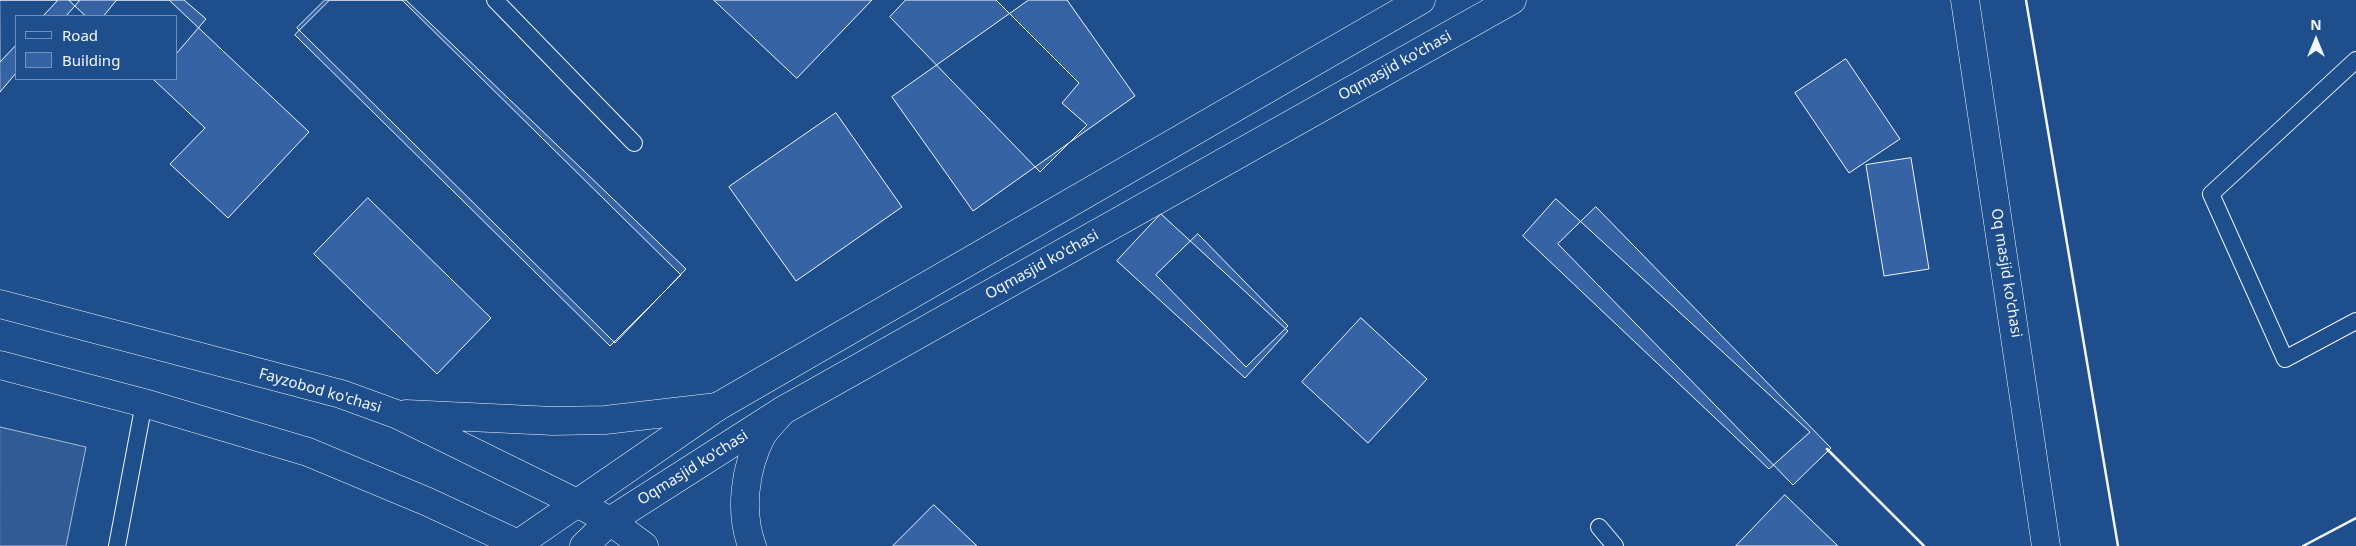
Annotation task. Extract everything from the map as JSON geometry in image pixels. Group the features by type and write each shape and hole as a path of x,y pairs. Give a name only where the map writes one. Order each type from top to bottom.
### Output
{"main road":[{"path":"0,365 144,403 308,452 428,502 520,545 577,503 717,408 1420,0"},
{"name":"Oqmasjid ko'chasi","path":"584,546 610,521 782,411 1512,0"},
{"name":"Oq masjid ko'chasi","path":"1965,0 2046,546"},
{"name":"Fayzobod ko'chasi","path":"0,304 342,394 396,414 577,503 610,521 644,546"},
{"path":"396,414 553,421 605,420 717,408"},
{"path":"752,546 749,537 746,502 747,473 763,434 782,411"}],"lane":[{"path":"495,0 634,143"},
{"path":"2356,60 2211,194 2285,359 2356,321"},
{"path":"117,546 144,403"},
{"path":"1599,527 1615,546"}],"shaded area":[{"path":"0,427 86,447 66,546 0,546"}],"building":[{"path":"0,0 58,0 44,15 15,15 15,46 0,62"},
{"path":"0,0 80,0 67,15 15,15 15,74 0,92"},
{"path":"69,0 169,0 309,132 228,218 170,164 205,128 154,80 178,80 178,15 85,15"},
{"path":"117,0 184,0 206,19 178,52 178,15 105,15"},
{"path":"325,0 406,0 686,269 615,343 297,28"},
{"path":"330,0 402,0 681,275 610,346 295,35"},
{"path":"714,0 872,0 797,78"},
{"path":"906,0 996,0 1079,83 1062,103 1087,125 1040,172 890,17"},
{"path":"1029,0 1067,0 1135,96 973,211 892,97"},
{"path":"1846,59 1900,139 1849,173 1795,93"},
{"path":"836,113 902,207 796,281 729,187"},
{"path":"1911,158 1929,269 1884,276 1866,165"},
{"path":"368,198 491,318 437,374 314,254"},
{"path":"1556,199 1810,432 1769,469 1523,236"},
{"path":"1596,207 1831,448 1793,485 1558,244"},
{"path":"1161,214 1288,331 1245,378 1117,261"},
{"path":"1198,234 1288,326 1246,367 1156,275"},
{"path":"1361,318 1427,379 1368,443 1302,382"},
{"path":"1785,495 1838,546 1736,546"},
{"path":"934,505 977,546 893,546"}],"wall":[{"path":"2026,0 2118,546"},
{"path":"1827,449 1924,546"},
{"path":"2303,546 2356,518"}]}
